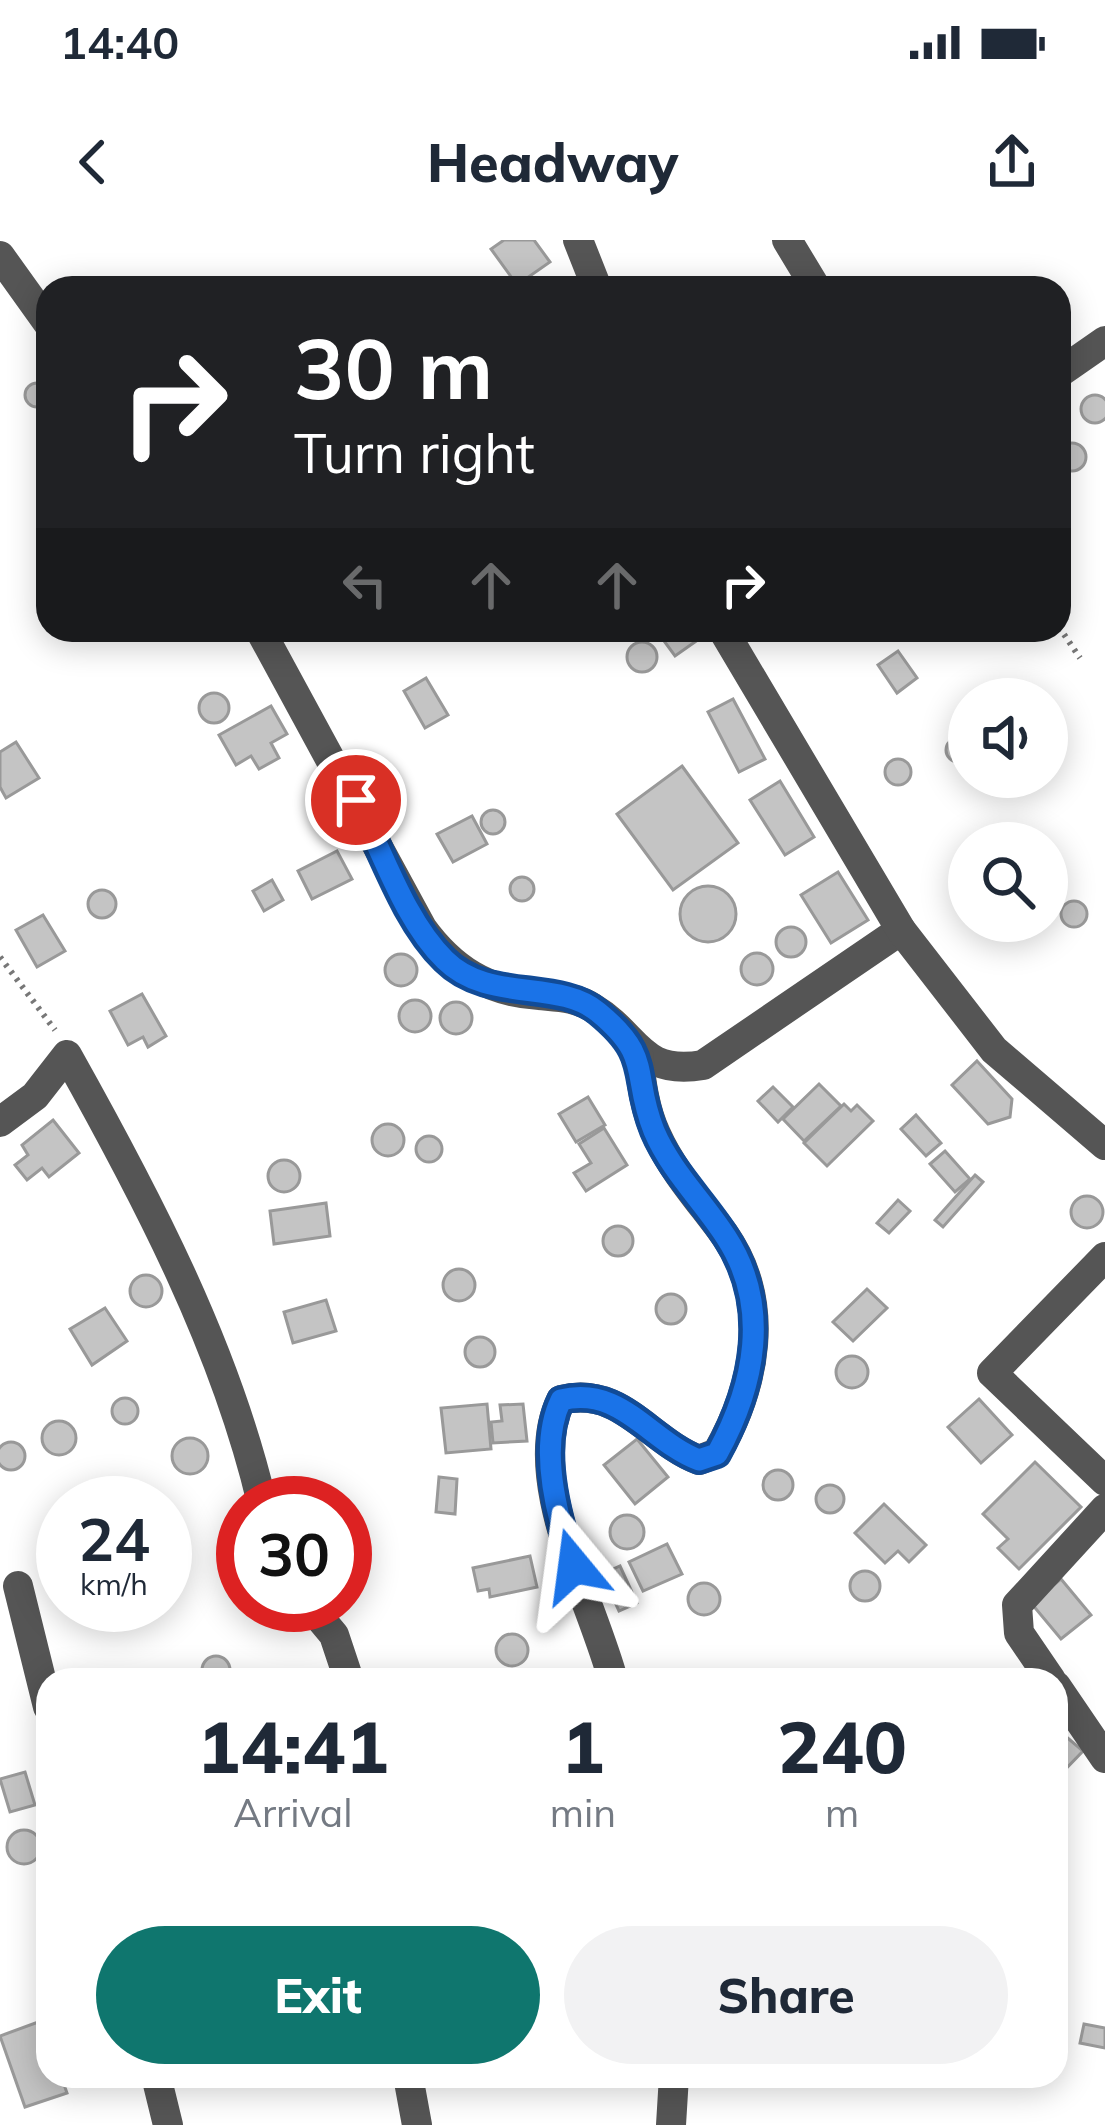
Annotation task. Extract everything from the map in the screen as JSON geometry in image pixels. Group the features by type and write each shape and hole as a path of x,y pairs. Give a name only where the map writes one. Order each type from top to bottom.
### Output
{"street":[{"path":"578,240 592,276"},
{"path":"787,240 809,276"},
{"path":"0,256 36,306"},
{"path":"1071,365 1105,341"},
{"path":"267,642 422,928 446,962 499,988 563,995 595,1008 638,1053 682,1069 704,1065 902,930"},
{"path":"730,642 902,930 994,1050 1105,1145"},
{"path":"609,1668 561,1530 550,1421 561,1400 580,1395 608,1400 680,1453 699,1460 717,1454 742,1398 754,1345 755,1312 744,1269 655,1133 642,1094 638,1053"},
{"path":"0,1122 35,1096 68,1055 109,1130 209,1345 243,1424 256,1476"},
{"path":"1105,1256 992,1372 1105,1481"},
{"path":"1043,1668 1019,1634 1017,1605 1105,1509"},
{"path":"18,1586 38,1668"},
{"path":"331,1632 345,1668"},
{"path":"1068,1704 1105,1758"},
{"path":"159,2088 167,2125"},
{"path":"410,2088 416,2125"},
{"path":"671,2125 673,2088"}],"path":[{"path":"1069,642 1080,658"},
{"path":"0,957 46,1012 68,1055"}],"building":[{"path":"504,240 534,240 550,262 530,276 510,276 491,249"},
{"path":"36,383 36,407 25,395"},
{"path":"1095,395 1105,399 1105,419 1095,423 1085,419 1081,409 1085,399"},
{"path":"1071,443 1085,452 1082,467 1071,471"},
{"path":"642,642 653,646 657,657 653,668 642,672 631,668 627,657 631,646"},
{"path":"665,642 695,642 675,656"},
{"path":"898,651 917,678 897,693 878,665"},
{"path":"426,678 448,715 425,728 404,691"},
{"path":"214,693 225,697 229,708 225,719 214,723 203,719 199,708 203,697"},
{"path":"733,699 765,759 739,772 708,712"},
{"path":"271,706 287,734 271,743 279,758 259,769 251,756 236,765 219,735"},
{"path":"16,742 39,778 6,798 0,787 0,752"},
{"path":"898,759 911,772 898,785 885,772"},
{"path":"682,766 738,843 673,890 617,814"},
{"path":"780,781 814,837 785,855 750,800"},
{"path":"493,810 502,813 502,831 493,834 484,831 481,822 484,813"},
{"path":"472,816 487,844 453,862 437,834"},
{"path":"337,851 352,879 312,899 298,871"},
{"path":"838,872 868,920 831,943 801,895"},
{"path":"522,877 531,880 531,898 522,901 513,898 510,889 513,880"},
{"path":"272,880 283,900 264,911 253,891"},
{"path":"708,886 727,895 736,914 727,933 708,942 689,933 680,914 689,895"},
{"path":"102,890 112,894 116,904 112,914 102,918 92,914 88,904 92,894"},
{"path":"1079,902 1086,909 1083,923 1068,925 1068,903"},
{"path":"43,915 65,951 37,967 16,930"},
{"path":"791,927 802,931 806,942 802,953 791,957 780,953 776,942 780,931"},
{"path":"757,953 768,958 773,969 768,980 757,985 746,980 741,969 746,958"},
{"path":"401,954 412,959 417,970 412,981 401,986 390,981 385,970 390,959"},
{"path":"142,994 166,1036 148,1047 143,1037 128,1045 110,1011"},
{"path":"415,1000 427,1004 431,1016 427,1028 415,1032 403,1028 399,1016 403,1004"},
{"path":"456,1002 468,1006 472,1018 468,1030 456,1034 444,1030 440,1018 444,1006"},
{"path":"977,1061 1012,1099 1010,1117 988,1124 952,1085"},
{"path":"819,1084 841,1106 804,1141 783,1119"},
{"path":"773,1087 793,1107 778,1122 758,1101"},
{"path":"588,1097 605,1125 576,1142 559,1114"},
{"path":"844,1104 851,1111 857,1105 873,1121 827,1166 804,1143"},
{"path":"916,1115 941,1143 926,1156 901,1129"},
{"path":"53,1120 79,1153 49,1177 42,1168 27,1180 15,1165 28,1155 22,1145"},
{"path":"388,1124 399,1129 404,1140 399,1151 388,1156 377,1151 372,1140 377,1129"},
{"path":"604,1128 627,1165 586,1191 574,1173 591,1163 579,1144"},
{"path":"429,1136 442,1149 429,1162 416,1149"},
{"path":"945,1151 970,1179 955,1192 930,1164"},
{"path":"284,1160 296,1164 300,1176 296,1188 284,1192 272,1188 268,1176 272,1164"},
{"path":"975,1175 983,1182 943,1227 935,1220"},
{"path":"1087,1196 1099,1200 1103,1212 1099,1224 1087,1228 1075,1224 1071,1212 1075,1200"},
{"path":"898,1200 910,1211 889,1233 877,1223"},
{"path":"326,1203 330,1236 274,1244 270,1211"},
{"path":"618,1226 633,1241 618,1256 603,1241"},
{"path":"459,1269 471,1273 475,1285 471,1297 459,1301 447,1297 443,1285 447,1273"},
{"path":"146,1275 158,1279 162,1291 158,1303 146,1307 134,1303 130,1291 134,1279"},
{"path":"867,1289 887,1308 853,1341 833,1322"},
{"path":"671,1294 682,1298 686,1309 682,1320 671,1324 660,1320 656,1309 660,1298"},
{"path":"326,1300 336,1331 293,1343 284,1312"},
{"path":"105,1308 127,1341 92,1365 70,1329"},
{"path":"480,1337 491,1341 495,1352 491,1363 480,1367 469,1363 465,1352 469,1341"},
{"path":"852,1356 864,1360 868,1372 864,1384 852,1388 840,1384 836,1372 840,1360"},
{"path":"125,1398 138,1411 125,1424 112,1411"},
{"path":"979,1399 1012,1435 981,1463 948,1427"},
{"path":"487,1404 491,1449 446,1453 441,1408"},
{"path":"523,1404 527,1441 493,1443 491,1422 502,1421 500,1405"},
{"path":"59,1421 71,1426 76,1438 71,1450 59,1455 47,1450 42,1438 47,1426"},
{"path":"190,1438 203,1443 208,1456 203,1469 190,1474 177,1469 172,1456 177,1443"},
{"path":"637,1439 668,1477 635,1504 604,1465"},
{"path":"5,1443 17,1443 24,1450 24,1462 17,1469 5,1469 -1,1463 -1,1449"},
{"path":"1035,1462 1081,1507 1019,1569 998,1548 1008,1539 983,1514"},
{"path":"778,1470 789,1474 793,1485 789,1496 778,1500 767,1496 763,1485 767,1474"},
{"path":"439,1477 457,1479 455,1514 436,1512"},
{"path":"830,1485 840,1489 844,1499 840,1509 830,1513 820,1509 816,1499 820,1489"},
{"path":"884,1504 926,1545 909,1562 898,1551 885,1563 855,1533"},
{"path":"627,1515 639,1520 644,1532 639,1544 627,1549 615,1544 610,1532 615,1520"},
{"path":"667,1544 682,1574 643,1591 629,1562"},
{"path":"530,1556 537,1587 490,1597 489,1589 478,1591 473,1568"},
{"path":"620,1566 637,1603 619,1611 602,1574"},
{"path":"865,1571 876,1575 880,1586 876,1597 865,1601 854,1597 850,1586 854,1575"},
{"path":"1061,1579 1091,1615 1061,1639 1031,1603"},
{"path":"704,1583 715,1588 720,1599 715,1610 704,1615 693,1610 688,1599 693,1588"},
{"path":"512,1634 523,1639 528,1650 523,1661 512,1666 501,1661 496,1650 501,1639"},
{"path":"216,1656 229,1665 202,1668 206,1660"},
{"path":"1068,1738 1083,1751 1068,1767"},
{"path":"25,1772 35,1805 10,1812 0,1779"},
{"path":"12,1835 36,1835 36,1859 24,1864 12,1859 7,1847"},
{"path":"36,2023 36,2088 65,2088 67,2093 25,2107 0,2036"},
{"path":"1084,2024 1105,2028 1105,2048 1080,2043"}],"route":[{"path":"356,800 422,928 446,962 499,988 563,995 595,1008 638,1053 642,1094 655,1133 744,1269 755,1312 753,1362 717,1454 699,1460 680,1453 608,1400 580,1395 561,1400 550,1421 551,1450 561,1530 574,1566"}]}
